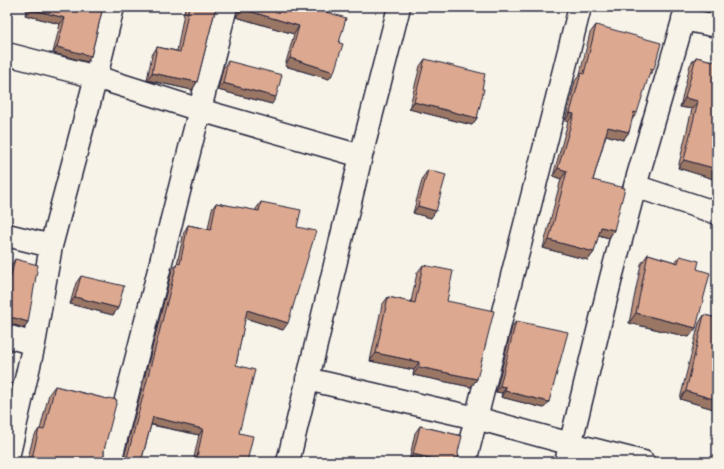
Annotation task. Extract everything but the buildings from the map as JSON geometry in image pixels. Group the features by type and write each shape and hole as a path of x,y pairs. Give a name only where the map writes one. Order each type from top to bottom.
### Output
{"street":[{"path":"7,462 34,344 51,246 113,7"},
{"path":"110,462 226,7"},
{"path":"288,462 361,156 399,7"},
{"path":"465,462 580,7"},
{"path":"568,453 635,186 685,13 717,26"},
{"path":"7,54 96,77 200,110 361,156"},
{"path":"635,186 717,213"},
{"path":"7,235 51,246"},
{"path":"7,336 34,344"},
{"path":"307,379 476,418 568,453 643,462"}]}
